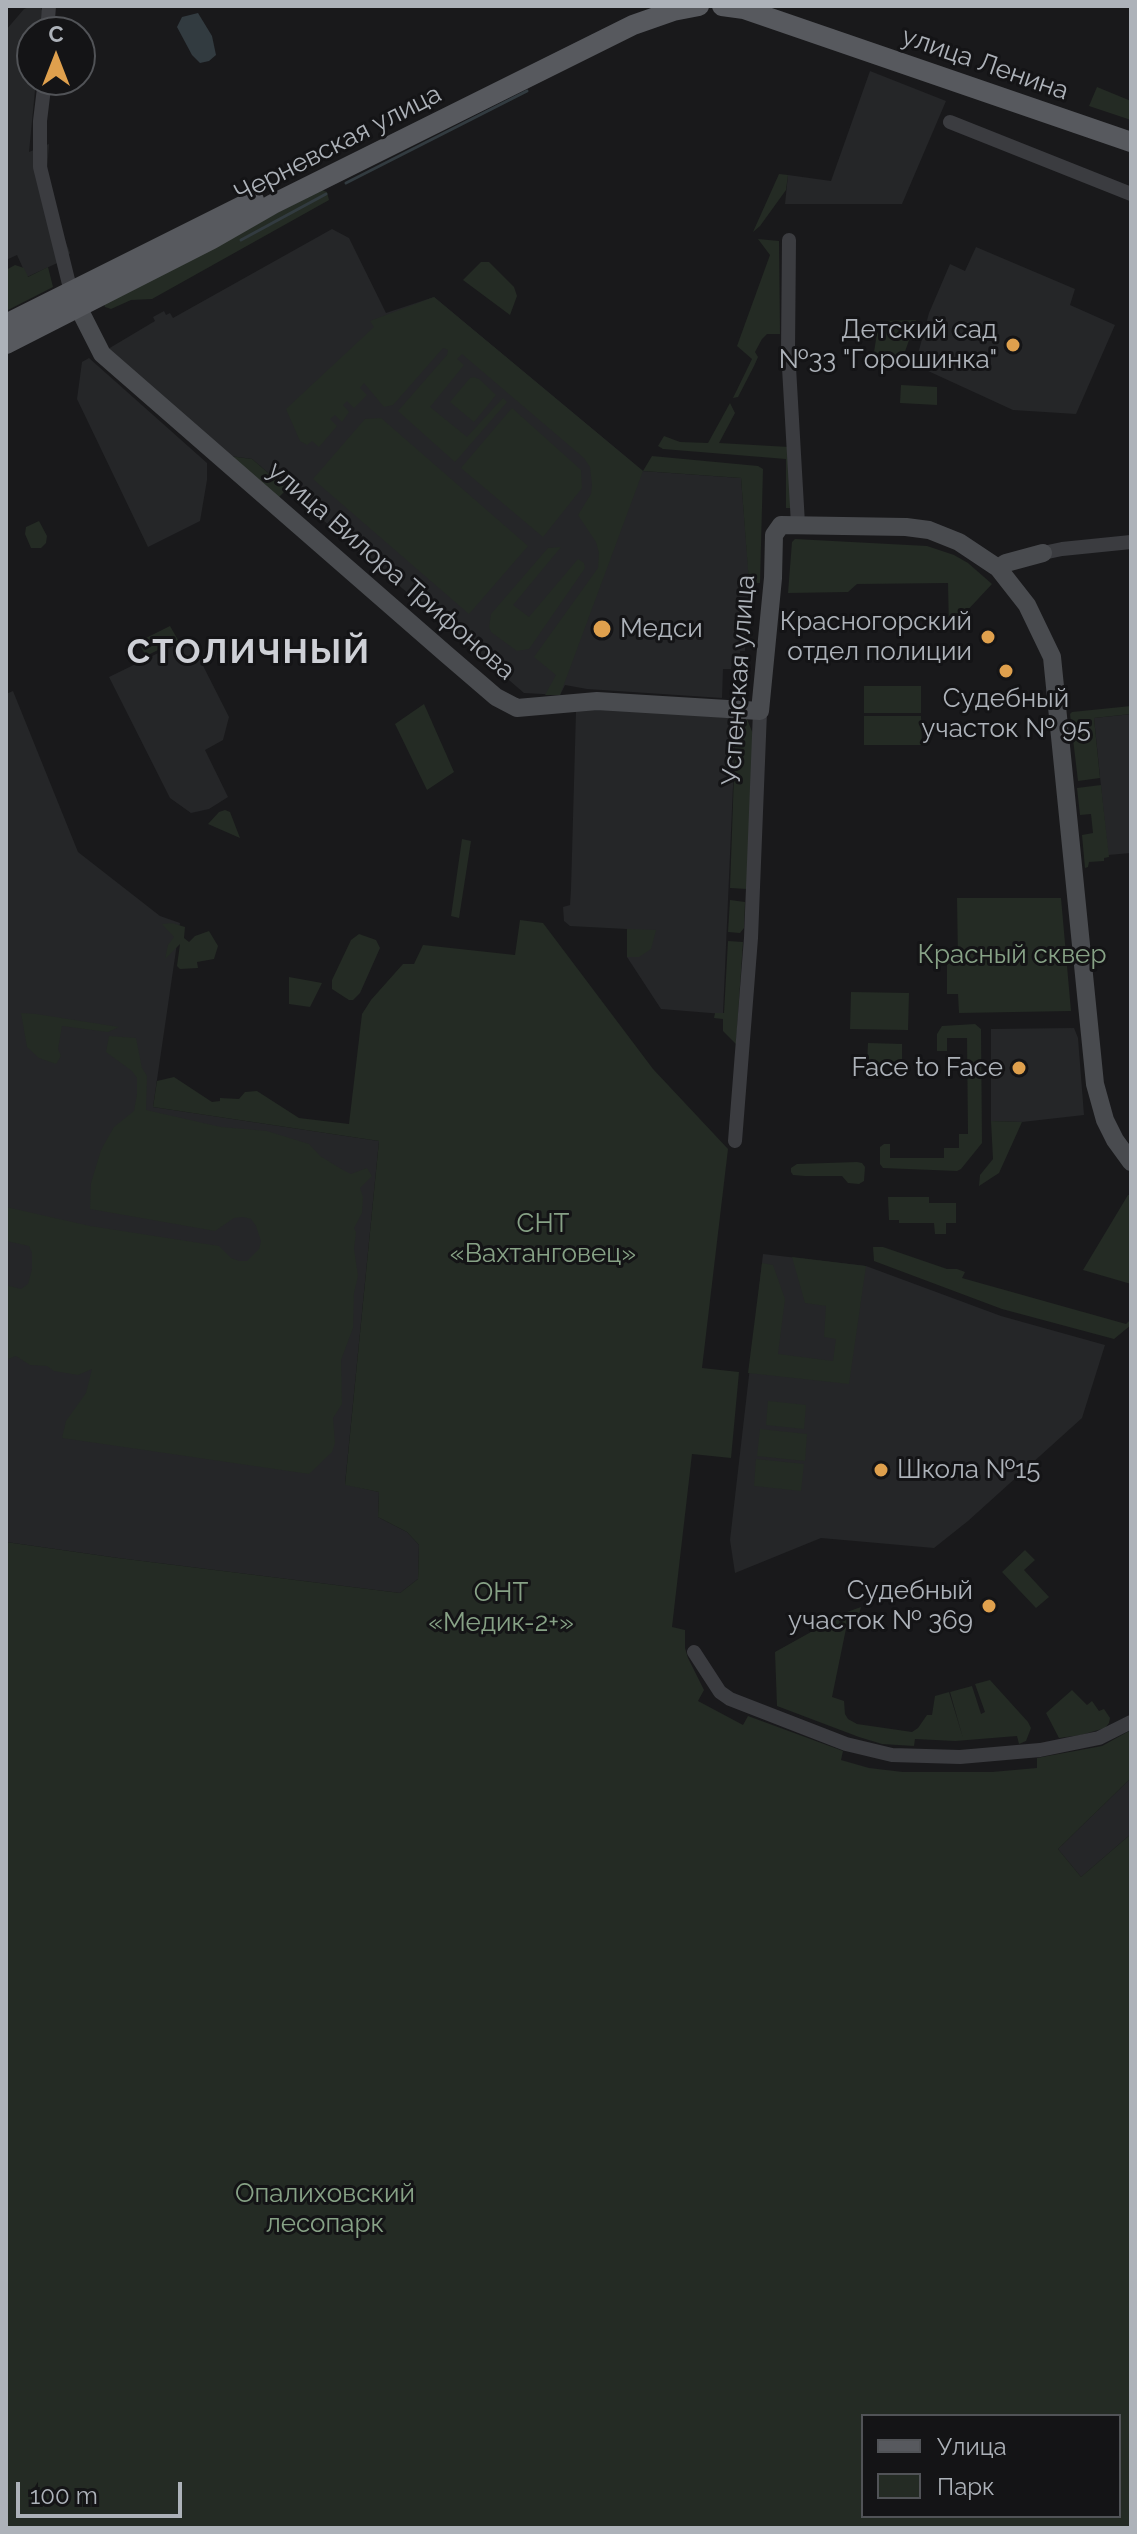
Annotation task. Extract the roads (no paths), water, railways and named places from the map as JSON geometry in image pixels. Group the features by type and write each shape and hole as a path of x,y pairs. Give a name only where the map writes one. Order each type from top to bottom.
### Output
{"main road":[{"name":"Черневская улица","path":"6,344 75,300 606,24 649,6"},
{"name":"Черневская улица","path":"6,324 75,300 212,239 273,204 613,34 653,17 699,6"},
{"path":"722,6 779,10"},
{"name":"улица Ленина","path":"779,10 1131,129"},
{"name":"улица Ленина","path":"779,10 1131,142"}],"street":[{"path":"43,96 40,167 75,300"},
{"path":"950,122 1131,194"},
{"path":"789,240 788,350 798,524 906,527 929,530 959,542 998,568 1027,605 1052,657 1095,1084 1105,1120 1131,1162"},
{"name":"улица Вилора Трифонова","path":"75,300 102,354 507,705 526,708 597,701 760,711"},
{"name":"Успенская улица","path":"735,1141 751,938 760,711 772,591 774,535 781,525 798,524"},
{"path":"998,568 1006,563 1062,549 1131,542"},
{"path":"694,1652 720,1692 730,1699 846,1744 892,1755 960,1757 1040,1750 1099,1738 1131,1722"}],"waterway":[{"path":"346,183 527,91"},
{"path":"241,240 326,194"}],"place":[{"name":"Детский сад №33 \"Горошинка\"","path":"1013,345"},
{"name":"Медси","path":"602,629"},
{"name":"Красногорский отдел полиции","path":"988,637"},
{"name":"Судебный участок № 95","path":"1006,671"},
{"name":"Face to Face","path":"1019,1068"},
{"name":"Школа №15","path":"881,1470"},
{"name":"Судебный участок № 369","path":"989,1606"}],"district":[{"name":"СТОЛИЧНЫЙ","path":"249,653"}],"park label":[{"name":"Красный сквер","path":"1012,955"},
{"name":"СНТ «Вахтанговец»","path":"543,1239"},
{"name":"ОНТ «Медик-2+»","path":"501,1608"},
{"name":"Опалиховский лесопарк","path":"325,2209"}]}
